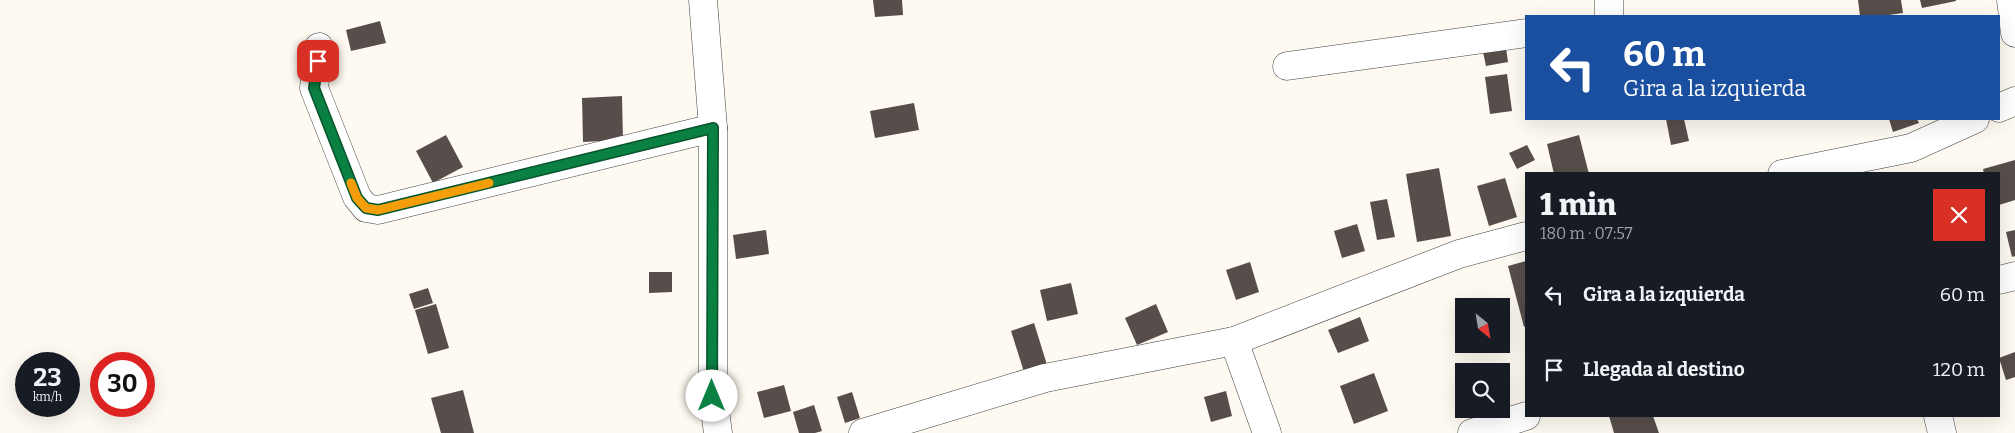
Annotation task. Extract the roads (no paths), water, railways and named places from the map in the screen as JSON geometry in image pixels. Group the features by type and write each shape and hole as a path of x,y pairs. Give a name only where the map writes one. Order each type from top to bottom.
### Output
{"street":[{"path":"703,0 713,128 712,396 718,433"},
{"path":"1609,0 1609,15"},
{"path":"2010,0 2015,33"},
{"path":"1286,66 1525,33"},
{"path":"319,47 314,88 357,198 366,208 378,210 713,128"},
{"path":"2000,108 2015,101"},
{"path":"1792,172 1911,148 1973,120"},
{"path":"863,433 1045,378 1234,341 1458,254 1525,236"},
{"path":"2000,280 2015,276"},
{"path":"1234,341 1267,433"},
{"path":"1472,433 1525,416"},
{"path":"1938,417 1942,433"}]}
